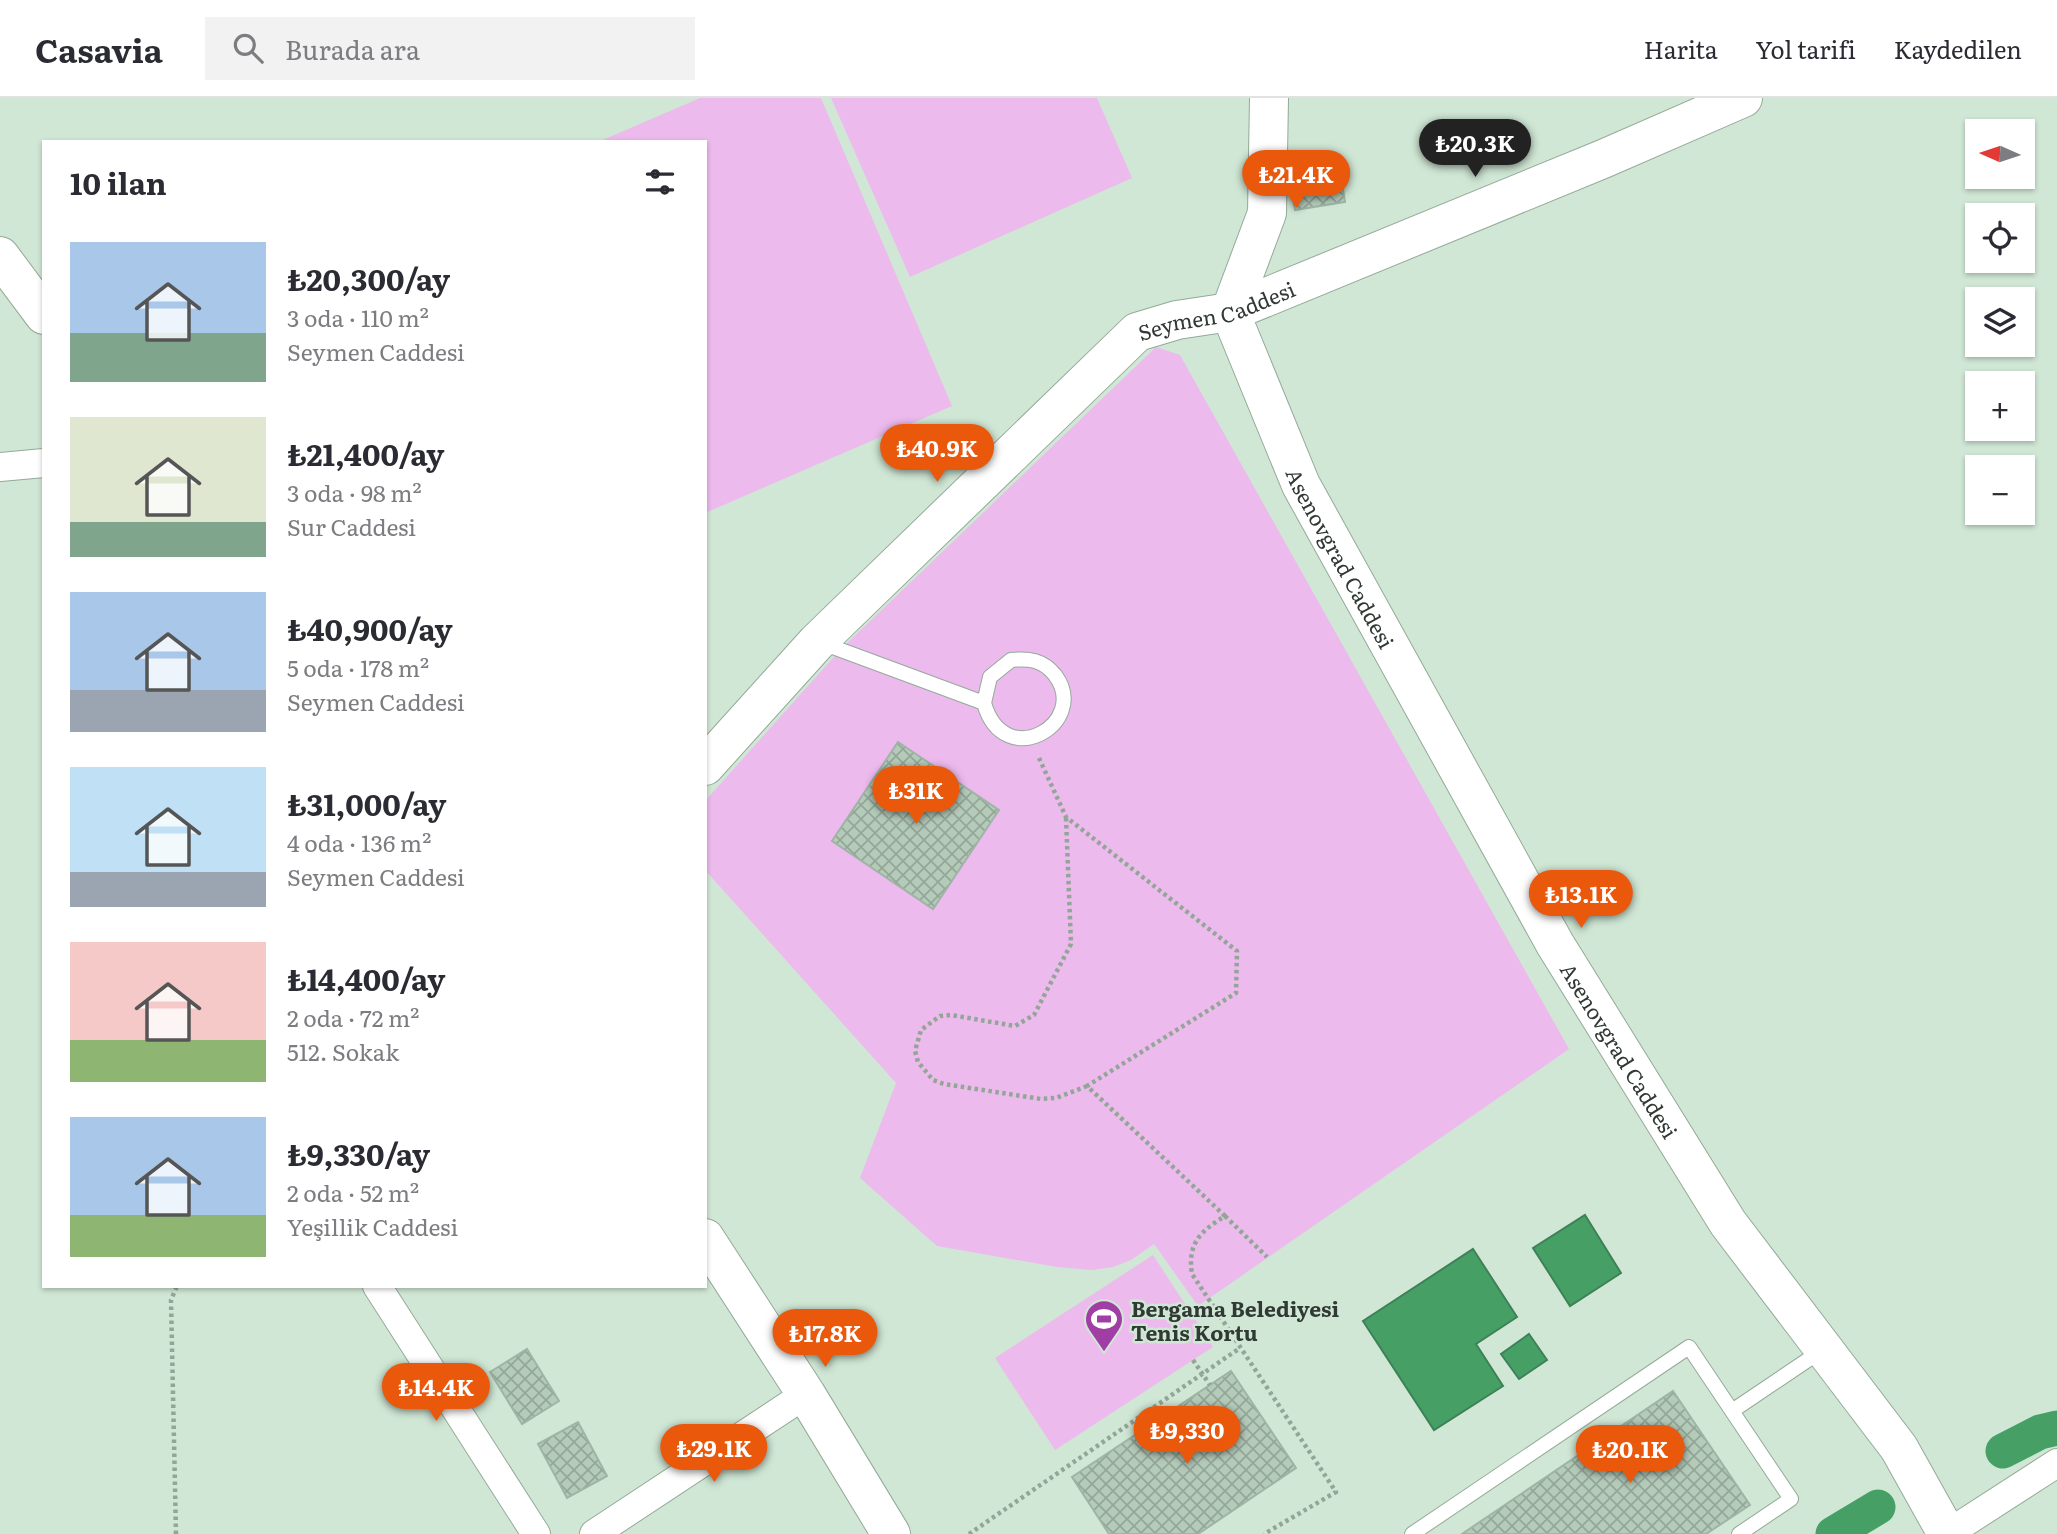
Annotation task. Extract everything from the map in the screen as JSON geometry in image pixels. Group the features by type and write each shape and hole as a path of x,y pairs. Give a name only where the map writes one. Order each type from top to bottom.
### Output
{"main road":[{"path":"1230,312 1266,213 1269,98"},
{"name":"Seymen Caddesi","path":"707,764 817,642 1137,332 1177,320 1230,312 1743,98"},
{"path":"0,256 42,312"},
{"name":"Asenovgrad Caddesi","path":"1230,312 1301,485 1555,944 1728,1223 1899,1448 1947,1534"},
{"path":"707,1241 806,1394 891,1534"}],"street":[{"path":"0,467 42,463"},
{"path":"378,1288 536,1534"},
{"path":"594,1534 806,1394"},
{"path":"1947,1534 2057,1463"}],"lane":[{"path":"817,642 984,704"},
{"path":"1012,660 1039,662 1050,669 1063,692 1059,717 1042,734 1030,738 1005,735 987,717 984,704 989,677 1012,660"},
{"path":"1412,1534 1689,1347 1791,1499 1739,1534"},
{"path":"1732,1411 1824,1349"}],"path":[{"path":"1030,738 1066,817 1070,944 1034,1015 1015,1026 951,1015 940,1016 922,1030 915,1051 924,1072 944,1084 1049,1099 1087,1086 1236,993 1237,951 1066,817"},
{"path":"1087,1086 1267,1257"},
{"path":"1225,1216 1198,1235 1191,1247 1189,1261 1198,1286 1336,1492 1264,1534"},
{"path":"176,1288 171,1300 176,1534"},
{"path":"969,1534 1240,1348"},
{"path":"1193,1360 1210,1385"}],"shaded area":[{"path":"700,98 821,98 952,406 707,512 707,140 603,140"},
{"path":"831,98 1097,98 1132,178 910,277"},
{"path":"1156,347 1180,355 1569,1049 1198,1306 1154,1244 1131,1260 1113,1267 1092,1270 1057,1267 937,1246 860,1178 896,1083 707,872 707,799 840,650"},
{"path":"1585,1215 1621,1273 1570,1306 1533,1248"},
{"path":"1473,1249 1517,1317 1476,1344 1503,1386 1434,1430 1363,1321"},
{"name":"Bergama Belediyesi Tenis Kortu","path":"1153,1255 1213,1347 1055,1450 995,1358"},
{"path":"1529,1334 1547,1360 1519,1379 1501,1354"}],"building":[{"path":"1338,155 1345,202 1295,210 1287,164"},
{"path":"898,742 999,810 933,909 832,841"},
{"path":"527,1349 559,1401 522,1424 490,1372"},
{"path":"1231,1371 1296,1468 1198,1534 1109,1534 1072,1477"},
{"path":"1673,1391 1750,1505 1706,1534 1462,1534"},
{"path":"578,1422 607,1476 567,1498 538,1444"}],"waterway":[{"path":"2003,1451 2040,1432 2057,1428"},
{"path":"1833,1534 1878,1507"}],"place":[{"name":"Bergama Belediyesi Tenis Kortu","path":"1104,1353"}]}
